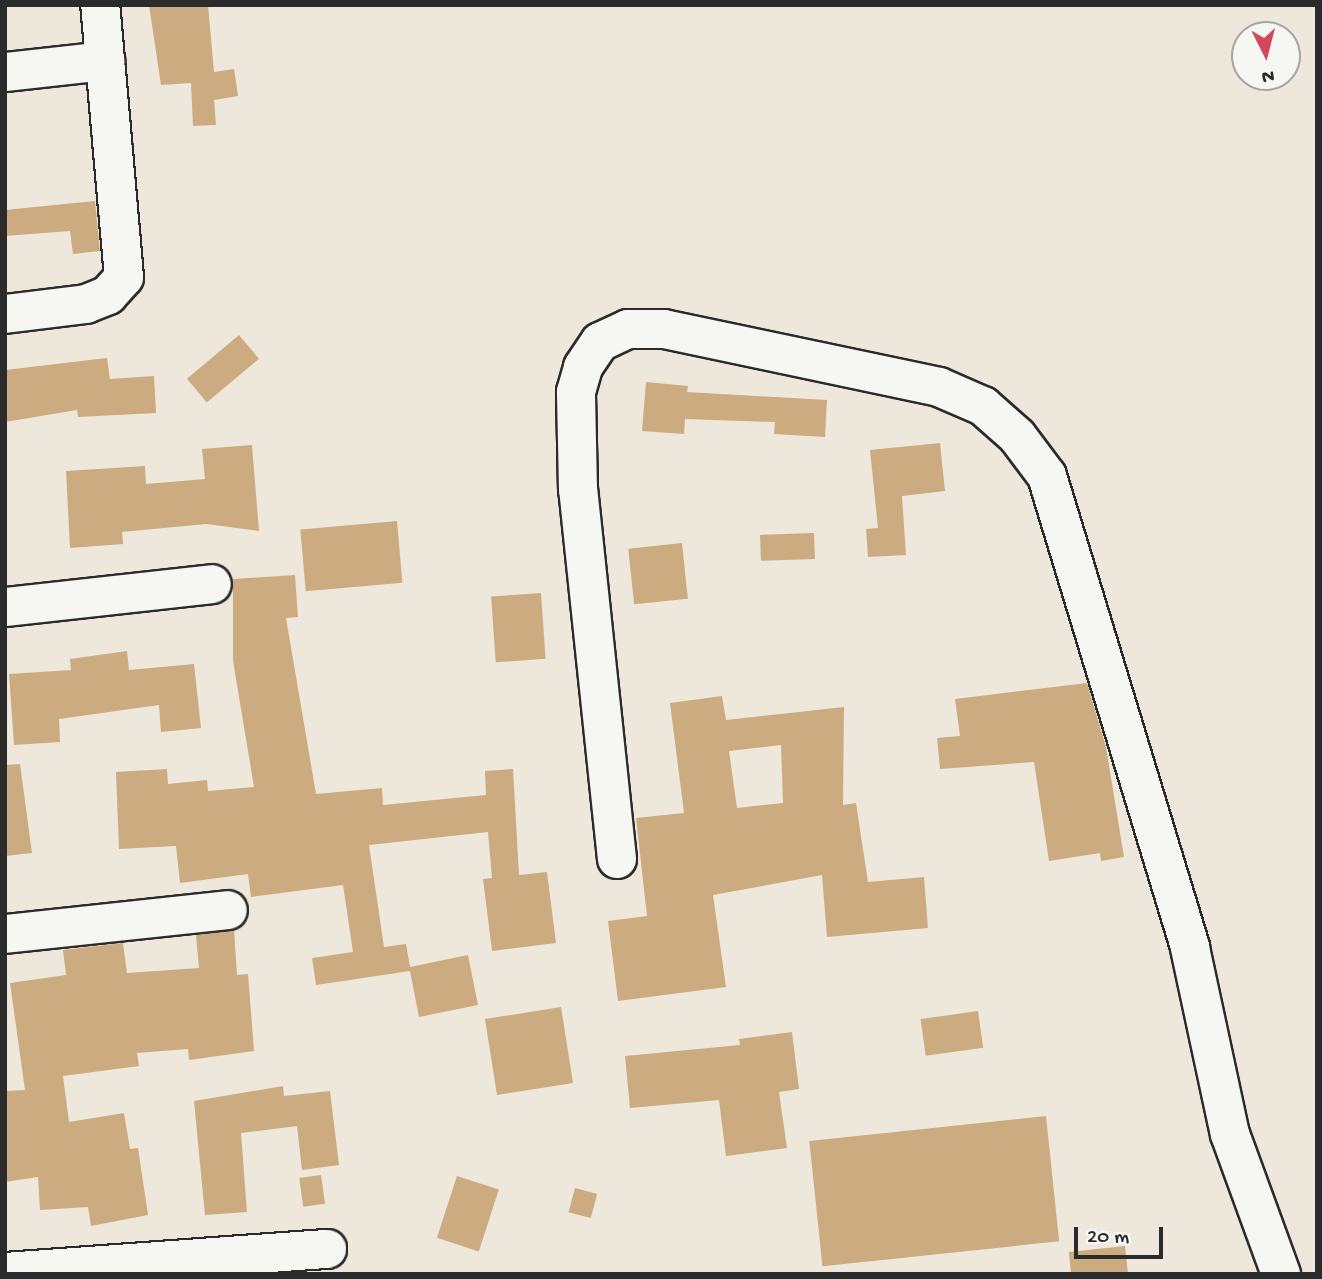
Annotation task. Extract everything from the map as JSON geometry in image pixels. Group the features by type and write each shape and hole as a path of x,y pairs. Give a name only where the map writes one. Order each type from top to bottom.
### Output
{"street":[{"path":"5,314 86,304 108,295 124,277 100,5"},
{"path":"5,72 105,61"},
{"path":"617,859 578,490 576,392 583,367 600,342 628,329 664,329 939,387 983,406 1017,436 1046,476 1190,948 1230,1134 1281,1274"},
{"path":"5,607 212,584"},
{"path":"5,934 228,910"},
{"path":"5,1272 327,1250"}],"building":[{"path":"149,5 208,5 214,72 234,69 238,96 214,100 216,125 193,126 191,83 161,85"},
{"path":"95,201 100,251 73,254 70,231 5,236 5,210"},
{"path":"239,335 259,359 207,402 187,379"},
{"path":"107,358 110,379 154,376 156,413 78,417 77,410 5,422 5,370"},
{"path":"646,382 688,386 687,392 827,400 825,437 774,434 775,422 685,419 684,434 642,431"},
{"path":"940,443 945,491 902,496 906,555 868,557 866,529 878,528 870,450"},
{"path":"252,445 259,531 206,524 122,532 123,544 70,548 66,471 145,466 146,484 205,479 202,449"},
{"path":"397,521 402,583 306,591 300,529"},
{"path":"814,533 815,559 761,561 760,535"},
{"path":"682,543 688,599 634,604 628,549"},
{"path":"295,575 298,617 286,618 316,794 382,788 383,805 486,795 485,771 513,769 519,875 547,872 556,943 492,951 483,879 492,878 488,832 369,845 384,947 406,944 410,967 468,955 478,1005 419,1017 410,971 316,985 312,958 353,952 343,885 251,897 248,874 180,883 176,846 119,849 116,772 167,769 168,784 207,780 208,791 254,787 233,661 233,579"},
{"path":"541,593 546,659 496,662 491,596"},
{"path":"127,651 129,670 194,664 201,728 161,732 159,705 59,719 60,742 14,745 9,674 71,670 70,659"},
{"path":"1087,683 1106,747 1124,857 1101,861 1100,853 1049,861 1034,762 940,769 937,738 960,736 955,699"},
{"path":"722,696 726,720 844,707 843,805 856,803 868,882 924,877 928,928 827,937 822,875 713,895 726,987 618,1001 608,921 647,916 636,818 684,813 670,703","holes":["781,745 783,803 737,808 729,751"]},
{"path":"20,764 32,853 5,856 5,765"},
{"path":"234,930 237,975 248,974 254,1051 189,1060 188,1049 137,1053 139,1066 63,1076 69,1122 124,1113 130,1149 138,1148 148,1215 91,1226 88,1207 40,1210 38,1177 5,1182 5,1091 25,1090 10,983 66,975 63,950 123,943 127,973 199,968 196,935"},
{"path":"561,1007 573,1083 497,1095 485,1019"},
{"path":"978,1011 983,1048 926,1056 921,1019"},
{"path":"792,1032 799,1089 779,1092 787,1148 726,1156 719,1100 630,1108 625,1056 740,1045 739,1039"},
{"path":"283,1086 284,1096 330,1091 339,1165 302,1170 297,1126 241,1133 247,1212 205,1215 194,1101"},
{"path":"1046,1116 1059,1241 822,1266 809,1141"},
{"path":"321,1175 325,1204 303,1207 299,1178"},
{"path":"457,1176 499,1190 479,1251 437,1238"},
{"path":"575,1188 597,1194 591,1218 569,1212"},
{"path":"1125,1246 1128,1274 1071,1274 1069,1252"}]}
